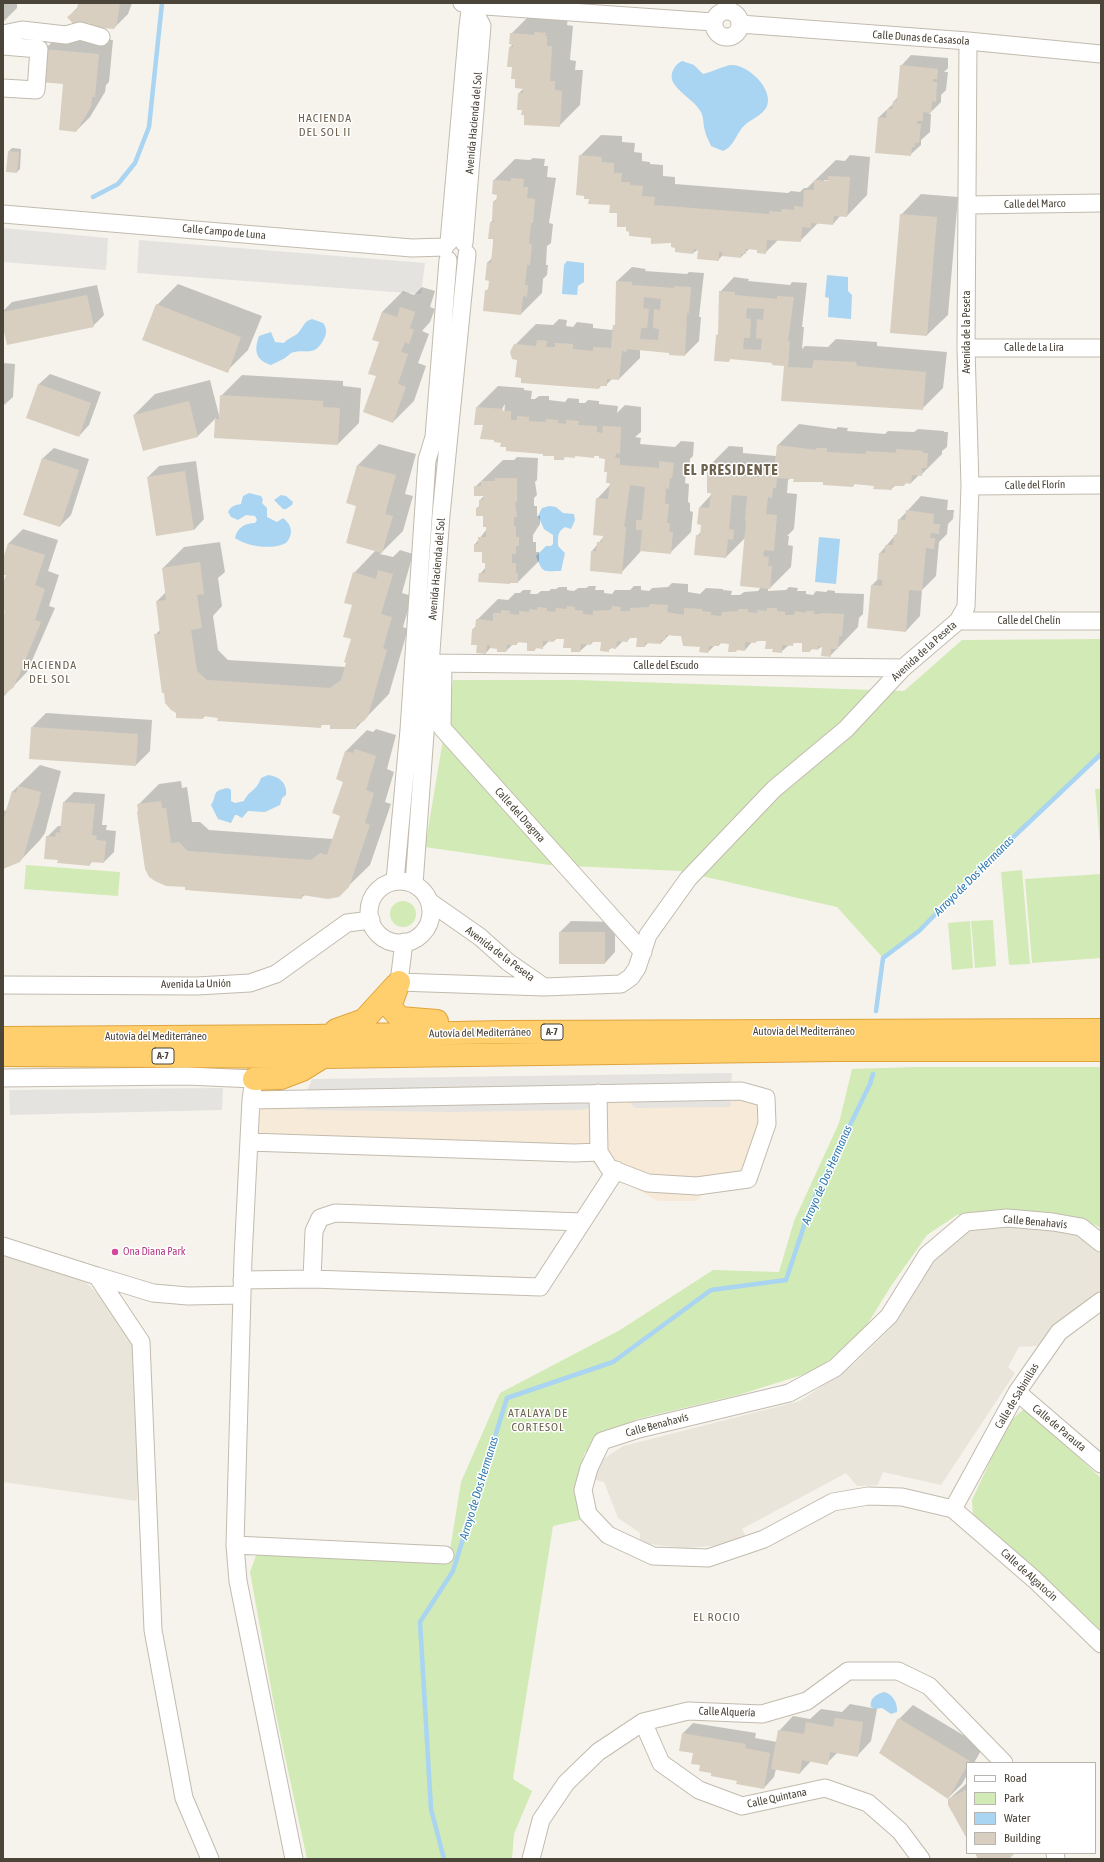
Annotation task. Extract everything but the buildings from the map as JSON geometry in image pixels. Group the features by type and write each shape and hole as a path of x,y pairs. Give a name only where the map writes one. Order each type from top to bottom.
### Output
{"highway":[{"path":"399,982 390,1007 400,1018 445,1021 502,1032"},
{"path":"313,1036 340,1030 364,1020 399,982"},
{"name":"Autovía del Mediterráneo","path":"3,1038 313,1036 502,1032 1101,1030"},
{"name":"Autovía del Mediterráneo","path":"3,1055 323,1057 835,1050 1101,1050"},
{"path":"254,1078 281,1078 302,1070 323,1057"}],"street":[{"name":"Calle Dunas de Casasola","path":"468,4 714,22 716,16 721,12 728,10 739,18 740,24 968,41 1101,54"},
{"name":"Avenida Hacienda del Sol","path":"395,881 409,730 427,460 434,437 482,26 468,4"},
{"path":"3,46 22,39 66,35 80,31 101,37"},
{"path":"3,34 22,39 39,49 36,90 3,88"},
{"name":"Avenida de la Peseta","path":"430,902 480,937 508,962 544,987 621,984 631,977 637,968 648,935 688,879 774,789 846,729 903,668 958,621 966,607 970,486 966,348 968,41"},
{"name":"Calle del Marco","path":"968,205 1101,203"},
{"name":"Calle Campo de Luna","path":"3,214 412,248 455,250"},
{"name":"Avenida Hacienda del Sol","path":"414,884 436,663 455,250"},
{"name":"Calle de La Lira","path":"966,348 1101,348"},
{"name":"Calle del Florín","path":"970,486 1101,485"},
{"name":"Calle del Chelín","path":"958,621 1101,621"},
{"name":"Calle del Escudo","path":"436,663 572,666 903,668"},
{"name":"Calle del Dragma","path":"436,663 442,728 643,952"},
{"path":"395,881 414,884 421,889 430,902 431,911 426,928 413,940 404,942 395,942 380,935 371,920 371,903 374,895 384,886 395,881"},
{"name":"Avenida La Unión","path":"3,985 197,986 250,983 276,974 347,923 371,920"},
{"path":"404,942 399,982 544,987"},
{"path":"3,1078 187,1076 254,1078 251,1100 242,1287 235,1544 238,1580 294,1859"},
{"path":"251,1100 598,1093 741,1091 766,1098 767,1124 748,1179 698,1186 648,1183 609,1168 599,1152 598,1093"},
{"path":"249,1142 574,1153 599,1152"},
{"path":"3,1246 153,1293 188,1296 242,1287 312,1279 540,1288 616,1170"},
{"path":"312,1279 314,1231 320,1218 335,1213 582,1222"},
{"name":"Calle Benahavís","path":"953,1509 902,1497 861,1497 833,1502 764,1538 708,1558 653,1556 608,1535 588,1514 583,1490 589,1468 602,1440 639,1429 788,1393 835,1368 889,1316 927,1255 966,1222 1007,1218 1053,1222 1081,1227 1101,1243"},
{"path":"97,1276 141,1342 153,1630 184,1798 210,1859"},
{"name":"Calle de Sabinillas","path":"953,1509 1017,1392 1059,1332 1101,1300"},
{"name":"Calle de Parauta","path":"1017,1392 1101,1464"},
{"name":"Calle de Algatocín","path":"953,1509 1036,1580 1101,1644"},
{"path":"235,1544 445,1555"},
{"name":"Calle Alquería","path":"531,1859 541,1820 566,1783 598,1752 643,1722 688,1711 762,1714 807,1701 848,1671 898,1671 930,1686 1003,1762"},
{"name":"Calle Quintana","path":"643,1722 661,1763 699,1790 742,1806 825,1788 868,1803 900,1831 921,1859"}],"shaded area":[{"path":"3,228 108,238 106,270 3,262"},
{"path":"139,240 425,263 421,294 137,273"},
{"path":"732,1073 730,1107 634,1108 628,1098 615,1099 582,1110 452,1112 306,1110 307,1091 312,1079"},
{"path":"756,1085 776,1099 776,1121 757,1172 705,1190 697,1201 658,1201 585,1158 257,1146 258,1109 291,1091"},
{"path":"223,1088 222,1110 10,1115 9,1090"},
{"path":"1014,1225 1084,1234 1101,1250 1101,1292 1037,1346 1019,1347 1008,1367 1015,1373 941,1485 883,1472 878,1485 857,1486 846,1473 742,1529 746,1537 726,1545 684,1548 640,1543 640,1533 618,1518 604,1482 592,1479 602,1460 623,1446 800,1401 854,1364 890,1329 921,1273 952,1239 971,1231"},
{"path":"3,1255 55,1265 88,1284 122,1319 135,1345 138,1380 137,1501 3,1482"}],"green space":[{"path":"1101,639 1101,754 985,864 919,931 883,958 837,907 680,871 549,865 425,847 453,680 577,680 904,691 962,640"},
{"path":"1095,789 1101,789 1101,854"},
{"path":"26,865 120,872 118,896 24,889"},
{"path":"1022,870 1030,964 1009,965 1001,872"},
{"path":"1101,874 1101,958 1032,963 1025,879"},
{"path":"403,901 412,905 416,914 412,923 403,927 394,923 390,914 394,905"},
{"path":"993,920 996,966 975,968 971,921"},
{"path":"970,921 973,968 952,970 948,923"},
{"path":"916,1067 1101,1067 1101,1228 1081,1218 1023,1211 957,1215 927,1235 891,1286 865,1328 818,1370 738,1395 637,1419 599,1436 584,1454 578,1485 584,1519 553,1526 513,1779 532,1791 514,1834 512,1859 307,1859 275,1710 250,1572 258,1550 448,1562 461,1482 500,1393 620,1330 713,1270 779,1272 794,1221 839,1123 852,1069"},
{"path":"1025,1408 1101,1478 1101,1637 973,1515 972,1500 1008,1423"}],"water":[{"path":"682,61 694,65 703,74 730,65 736,65 751,72 763,85 768,99 765,110 745,125 732,144 723,151 711,146 705,133 701,112 673,82 673,70 677,64"},
{"path":"567,261 584,263 584,282 578,286 577,295 562,294 564,265"},
{"path":"827,275 848,277 848,291 852,295 851,319 828,317 829,298 825,297"},
{"path":"312,319 323,323 326,329 324,339 317,348 310,351 291,353 271,365 259,357 256,350 259,336 271,332 275,342 284,343 297,334 306,322"},
{"path":"249,493 261,496 263,500 262,503 267,508 267,517 277,522 283,518 286,521 290,527 291,533 289,540 286,543 267,547 246,544 235,538 236,534 242,527 255,523 257,520 255,516 246,515 238,520 231,517 228,512 233,506 241,504 243,496"},
{"path":"281,495 286,496 293,502 292,505 286,509 283,509 274,500"},
{"path":"549,506 556,507 563,513 574,514 575,520 571,529 565,527 558,535 558,546 565,553 561,571 547,571 542,569 536,556 546,546 551,546 553,544 553,535 544,529 538,516 542,508"},
{"path":"819,537 840,539 836,584 815,582"},
{"path":"268,775 276,777 282,781 286,787 286,795 282,798 280,805 265,812 248,811 242,818 235,815 231,823 218,819 211,805 217,792 228,788 231,790 231,801 235,803 244,801 257,786 261,778"},
{"path":"884,1692 890,1695 894,1700 897,1706 897,1712 891,1714 882,1708 875,1709 871,1707 872,1699 878,1694"}],"waterway":[{"path":"93,197 118,184 135,163 149,127 162,3"},
{"name":"Arroyo de Dos Hermanas","path":"876,1011 883,958 919,931 985,864 1101,754"},
{"name":"Arroyo de Dos Hermanas","path":"444,1859 431,1809 420,1622 453,1571 507,1398 613,1362 711,1290 786,1280 811,1205 870,1084 873,1074"}],"place":[{"name":"Ona Diana Park","path":"115,1252"}],"district":[{"name":"HACIENDA DEL SOL II","path":"325,125"},
{"name":"EL PRESIDENTE","path":"731,470"},
{"name":"HACIENDA DEL SOL","path":"50,672"},
{"name":"ATALAYA DE CORTESOL","path":"538,1420"},
{"name":"EL ROCIO","path":"717,1617"}]}
